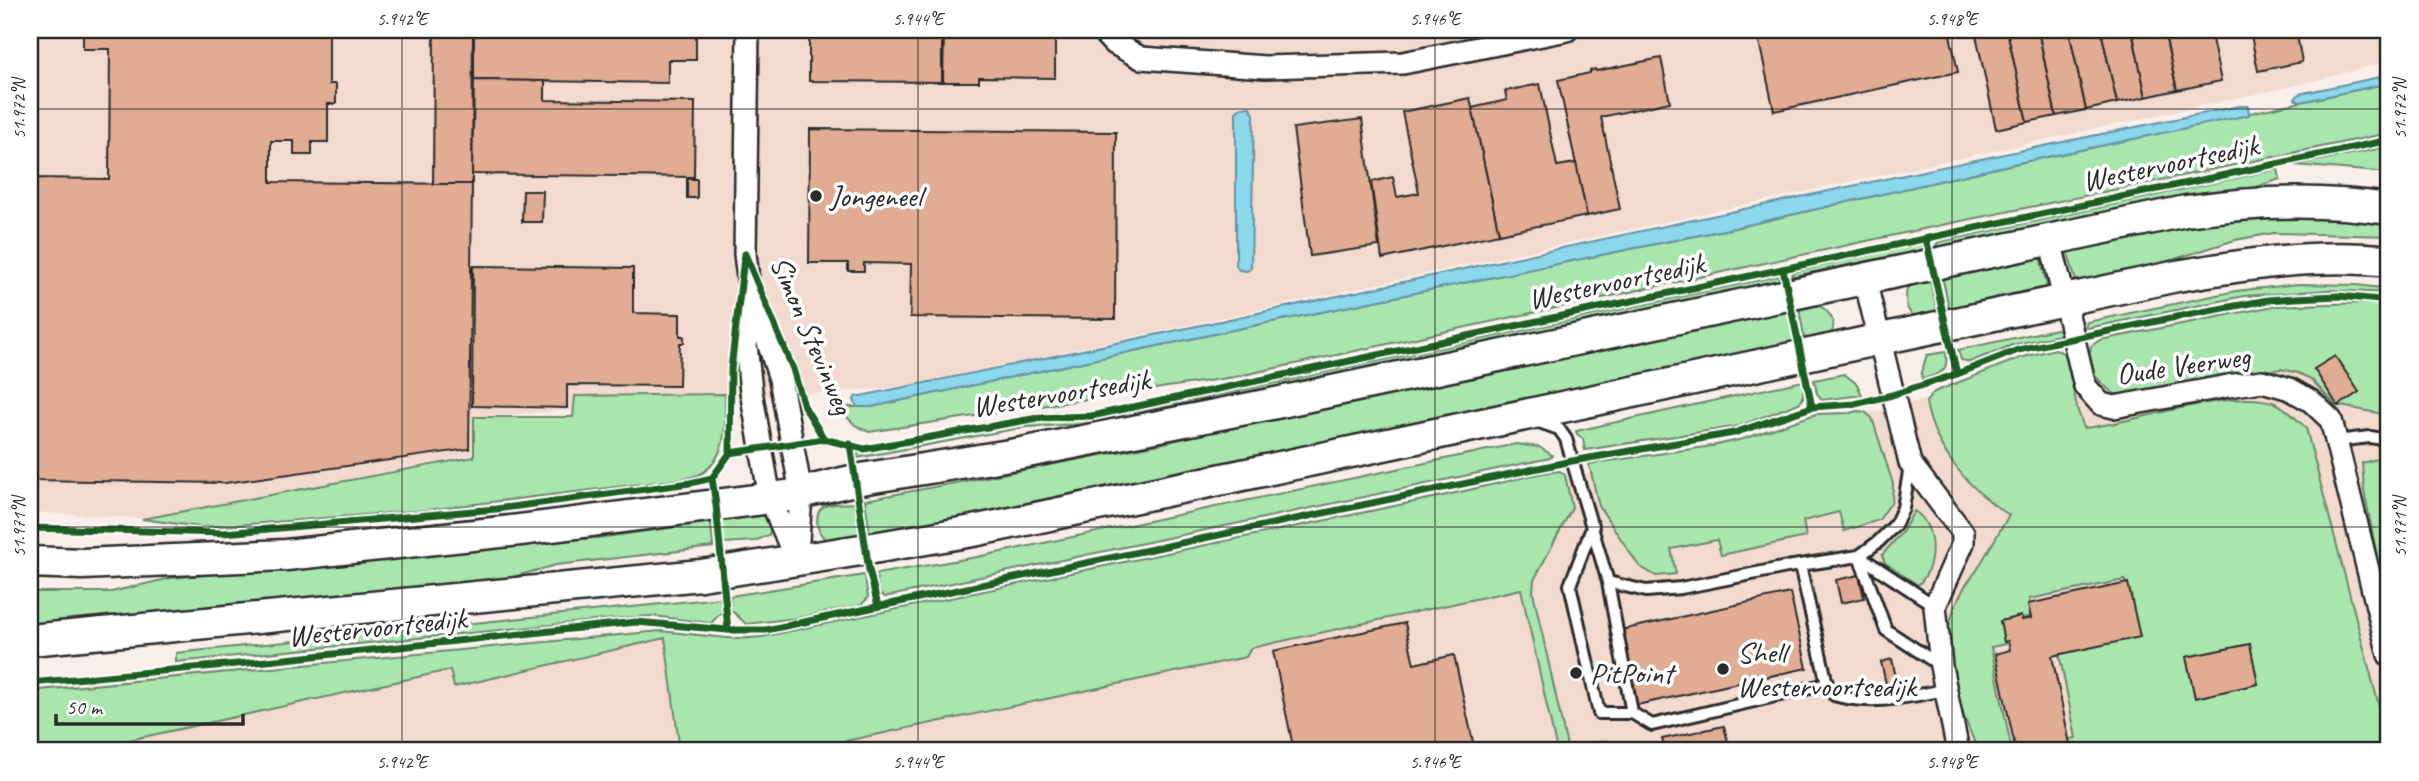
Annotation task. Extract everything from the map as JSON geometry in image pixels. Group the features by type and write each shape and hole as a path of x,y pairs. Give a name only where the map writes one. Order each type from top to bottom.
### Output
{"main road":[{"name":"Westervoortsedijk","path":"30,562 82,564 286,555 520,530 801,494 855,480 1022,453 1271,404 2186,211 2281,202 2389,209"},
{"name":"Westervoortsedijk","path":"30,640 701,575 796,560 973,531 2177,276 2256,263 2309,258 2389,261"}],"street":[{"name":"Simon Stevinweg","path":"748,30 745,254 752,311 746,345 751,391 770,498 796,560"},
{"path":"1101,30 1112,42 1140,58 1265,67 1403,63 1567,30"},
{"name":"Oude Veerweg","path":"2050,240 2085,386 2101,404 2114,407 2262,381 2290,389 2311,401 2331,420 2389,655"},
{"path":"1865,280 1910,463 1963,533 1964,543 1935,606 1941,666 1958,751"},
{"name":"Simon Stevinweg","path":"752,311 766,339 780,379 792,443 801,494 796,560"}],"lane":[{"path":"1524,416 1559,429 1566,439 1608,582 1632,713"},
{"path":"2336,441 2370,437 2389,440"},
{"path":"1608,582 1646,591 1859,556 1895,525 1903,509 1910,463"},
{"path":"1592,525 1570,585 1599,713 1632,713 1652,725 1827,684"},
{"path":"1859,556 1935,606"},
{"path":"1859,556 1886,630 1941,666"},
{"path":"1800,565 1827,684 1834,695 1850,700 1886,701 1945,690"}],"shaded area":[{"path":"30,30 2389,30 2389,61 2302,84 901,387 475,417 472,455 154,519 30,512"},
{"path":"2389,324 2389,751 30,751 30,686 658,636 762,637 882,617 1729,445 2245,326"}],"green space":[{"path":"2389,83 2389,133 1918,230 1234,377 869,432 855,425 837,407 871,407 1734,228"},
{"path":"2389,146 2389,173 2295,165 2377,149"},
{"path":"2278,169 2280,179 2250,189 2167,199 1940,247 1936,245 1939,242"},
{"path":"2296,216 2389,222 2389,236 2274,233 2235,240 2134,272 2077,285 2067,250 2193,224 2250,217"},
{"path":"1920,244 1925,249 1790,277 1794,272"},
{"path":"2040,256 2048,291 1950,312 1942,276"},
{"path":"1778,276 1781,281 1110,423 1026,427 857,458 859,452 1038,422 1093,420 1181,403"},
{"path":"1930,280 1938,315 1916,318 1907,305 1907,288 1914,283"},
{"path":"2299,284 2356,285 2389,289 2389,293 2328,290 2244,296 2085,327 2087,322 2236,291"},
{"path":"2364,303 2389,305 2389,415 2335,405 2311,379 2281,369 2200,379 2141,396 2118,396 2093,374 2089,357 2091,346 2100,340 2274,306"},
{"path":"1813,304 1828,312 1833,327 1825,338 1805,343 1799,307"},
{"path":"1787,309 1795,345 1000,513 870,536 865,500 1155,445 1365,397"},
{"path":"2056,329 2060,335 2012,345 1970,362 1961,360 1958,350"},
{"path":"2055,349 2065,354 2084,428 2205,403 2252,399 2277,404 2306,428 2389,751 2051,751 2049,743 2076,738 2058,648 2136,633 2125,580 2029,599 2032,616 2002,623 2006,644 1991,647 2012,751 1978,751 1958,701 1947,635 1954,608 1965,586 2009,515 1980,493 1956,467 1937,436 1926,402 1934,392 2020,358"},
{"path":"1946,352 1946,364 1942,372 1922,379 1921,372 1927,355"},
{"path":"1844,374 1857,384 1862,395 1822,400 1814,380"},
{"path":"1803,381 1803,399 1799,403 1739,426 1585,450 1583,439 1576,431"},
{"path":"725,394 724,436 718,456 704,472 682,479 426,510 237,525 200,527 142,519 474,457 474,417 573,417 575,396"},
{"path":"1865,412 1872,418 1893,484 1892,501 1879,520 1844,531 1839,512 1803,521 1806,537 1721,555 1717,540 1671,549 1676,574 1656,576 1639,566 1599,506 1589,464 1712,446 1743,439 1816,414"},
{"path":"1516,444 1539,447 1552,455 1550,458 885,597 879,593 876,574 977,557"},
{"path":"2389,457 2389,617 2364,490 2362,463"},
{"path":"1560,471 1565,475 1572,508 1534,580 1533,592 1568,751 1557,751 1521,589 1251,648 1246,657 798,751 680,751 665,638 454,687 450,670 79,751 30,751 30,691 661,631 736,639 762,637"},
{"path":"854,503 860,537 843,541 826,539 817,523 821,509 832,504"},
{"path":"1914,511 1922,517 1927,526 1932,546 1929,568 1918,585 1885,563 1882,555 1903,531"},
{"path":"764,516 770,520 769,535 755,541 724,543 721,521"},
{"path":"711,522 713,547 556,565 473,588 30,626 30,592 111,592 171,578 605,537"},
{"path":"865,575 868,598 861,605 797,618 746,624 731,610 730,596"},
{"path":"720,598 722,612 711,623 653,616 633,617 176,662 176,653"}],"water":[{"path":"2389,75 2389,83 2300,102 2295,99 2299,94"},
{"path":"2248,106 2249,115 2009,165 1734,228 871,407 857,407 854,400 855,397"},
{"path":"1250,107 1254,114 1251,268 1247,271 1239,270 1236,266 1236,112"}],"building":[{"path":"83,30 329,30 329,84 336,84 336,104 328,104 328,142 312,142 312,155 294,155 294,141 271,141 271,182 472,184 469,449 225,483 30,480 30,178 109,179 110,49 83,49"},
{"path":"434,30 473,30 472,184 433,184"},
{"path":"474,30 696,30 696,60 668,60 668,83 474,80"},
{"path":"809,30 942,30 942,82 809,81"},
{"path":"944,30 1055,30 1055,78 979,77 979,82 943,82"},
{"path":"1271,30 1372,30 1373,33 1271,36"},
{"path":"1793,30 1949,30 1958,72 1774,111 1758,37"},
{"path":"1975,30 2007,30 2027,122 1996,129"},
{"path":"2007,30 2038,30 2056,116 2027,122"},
{"path":"2038,30 2069,30 2086,110 2056,116"},
{"path":"2069,30 2101,30 2117,103 2086,110"},
{"path":"2101,30 2132,30 2146,97 2117,103"},
{"path":"2132,30 2164,30 2177,90 2146,97"},
{"path":"2164,30 2210,30 2221,81 2177,90"},
{"path":"2250,30 2296,30 2302,62 2258,71"},
{"path":"1661,58 1670,102 1601,117 1620,209 1587,216 1558,80 1590,73 1595,69 1596,71"},
{"path":"474,80 545,81 545,100 695,102 694,177 472,174"},
{"path":"1540,84 1557,166 1576,163 1587,216 1499,234 1472,108 1507,100 1505,91"},
{"path":"1470,98 1499,234 1382,259 1371,182 1393,177 1397,197 1419,193 1402,112"},
{"path":"1362,119 1379,246 1310,256 1293,128"},
{"path":"810,129 1116,132 1115,319 910,317 911,264 864,263 864,271 848,271 848,263 809,263"},
{"path":"687,179 697,179 697,198 687,198"},
{"path":"523,191 543,191 542,222 522,222"},
{"path":"473,266 633,268 633,313 680,314 680,336 684,336 684,343 680,343 679,386 567,385 567,408 472,406"},
{"path":"2335,356 2359,392 2338,406 2314,369"},
{"path":"1859,575 1864,598 1841,603 1836,580"},
{"path":"2128,583 2140,637 2052,656 2070,744 2048,748 2049,751 2016,751 1995,654 2010,650 2008,641 2004,642 2000,621 2021,616 2022,620 2031,618 2028,604"},
{"path":"1790,593 1807,668 1637,705 1621,630"},
{"path":"1405,623 1414,664 1454,655 1475,751 1294,751 1273,651"},
{"path":"2250,644 2258,684 2195,698 2186,657"},
{"path":"1892,659 1897,682 1886,684 1881,662"},
{"path":"1724,726 1730,751 1665,751 1662,739"},
{"path":"1606,741 1608,751 1585,751 1584,745"}],"cycle path":[{"path":"30,528 224,533 496,509 690,483 712,478 730,453 824,439 864,449 1038,418 1091,416 2389,140"},
{"path":"1926,239 1957,374"},
{"path":"745,254 793,369 804,406 824,439"},
{"path":"730,453 731,369 744,258"},
{"path":"1783,269 1812,407"},
{"path":"30,683 636,622 728,630 766,630 1572,461 1734,433 1812,407 1855,404 1892,395 2018,350 2186,315 2268,300 2295,298 2339,296 2389,301"},
{"path":"850,444 869,570 878,606"},
{"path":"712,478 728,630"}],"place":[{"name":"Jongeneel","path":"816,196"},
{"name":"Shell Westervoortsedijk","path":"1723,669"},
{"name":"PitPoint","path":"1576,673"}]}
